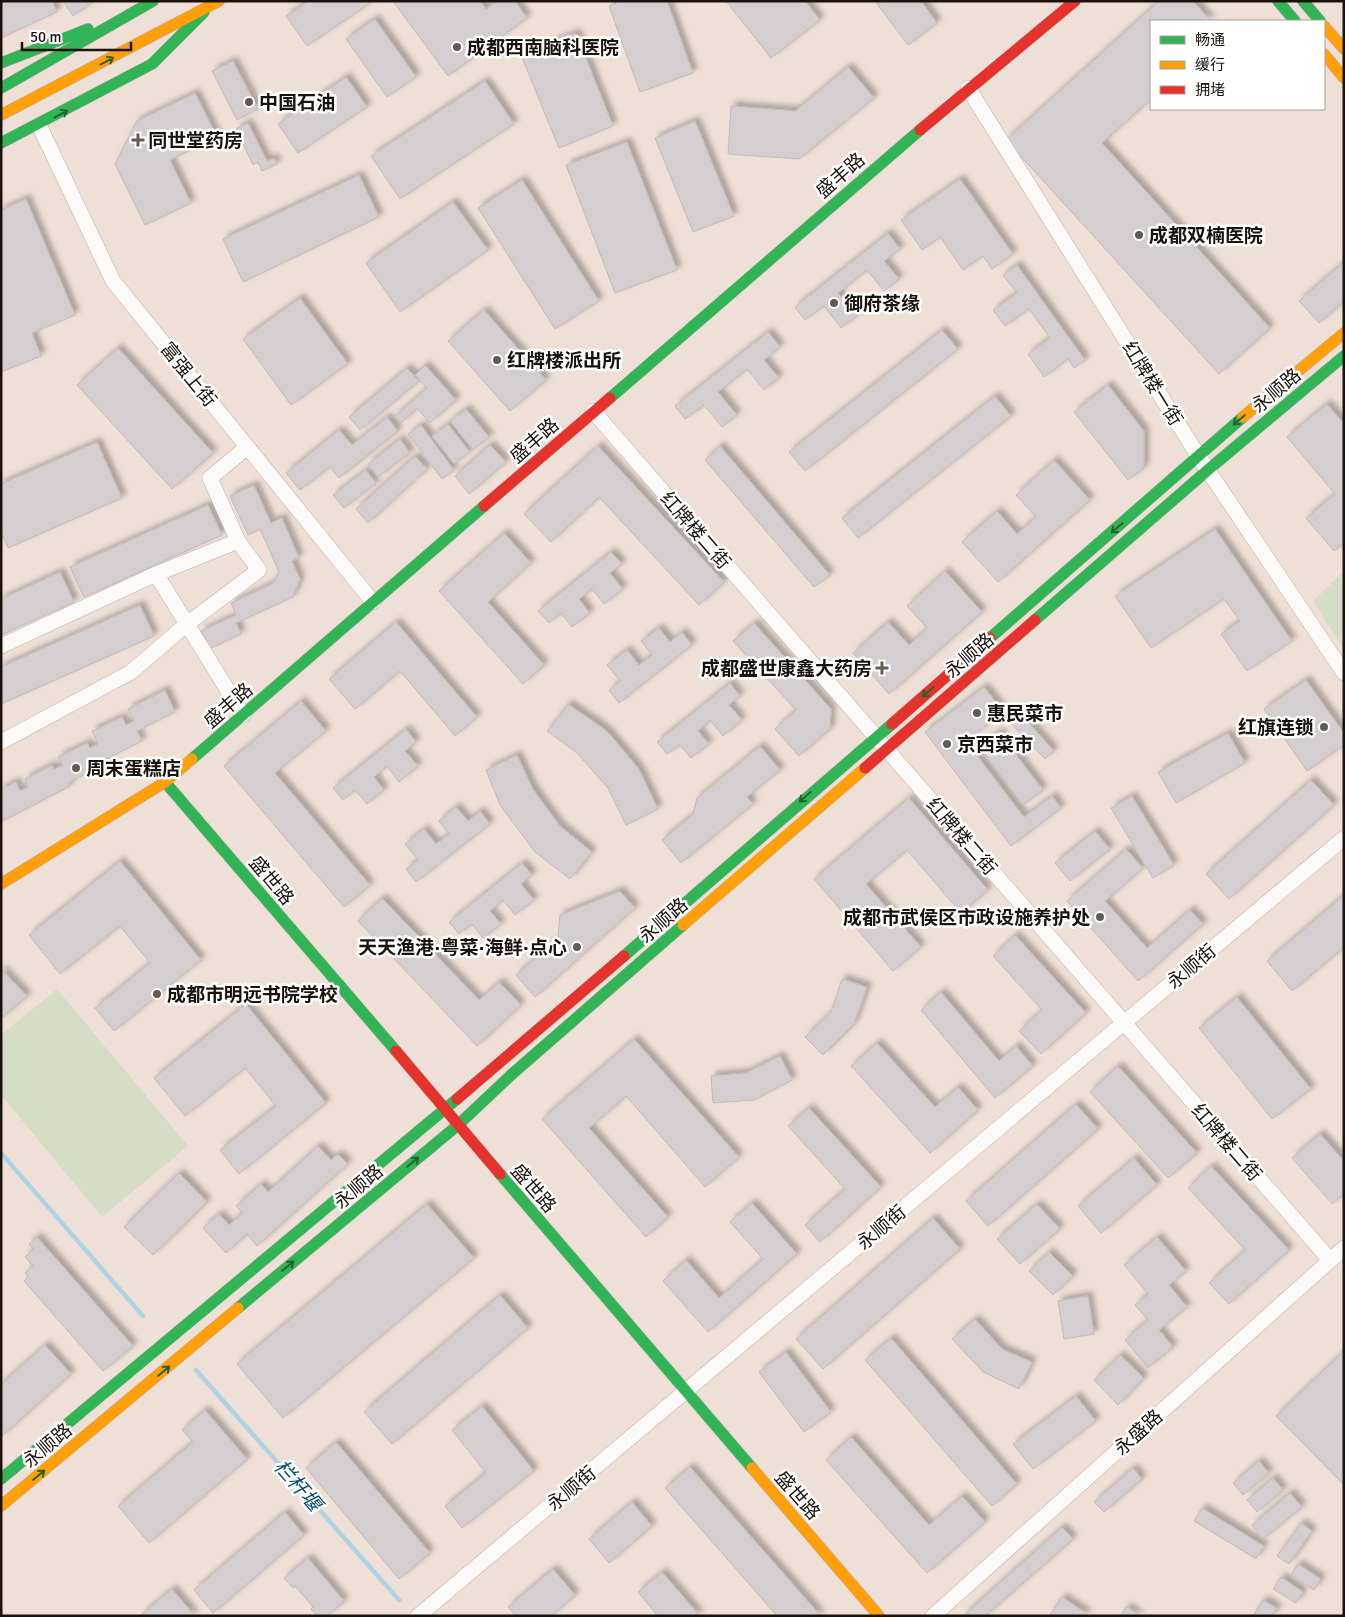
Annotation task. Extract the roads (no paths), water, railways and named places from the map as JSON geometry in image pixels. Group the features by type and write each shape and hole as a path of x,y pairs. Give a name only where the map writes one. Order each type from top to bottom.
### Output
{"main road":[{"path":"1,115 33,100 219,1"},
{"name":"盛丰路","path":"1,884 165,782 968,88 1075,1"},
{"path":"1278,1 1294,20"},
{"path":"1303,1 1319,20"},
{"path":"1,63 150,3"},
{"path":"1,88 150,3"},
{"path":"1,143 39,125 152,64 208,8"},
{"path":"1325,27 1344,49"},
{"path":"1325,55 1344,78"},
{"path":"1,1479 161,1349 444,1109 1199,457 1233,424 1344,333"},
{"name":"永顺路","path":"1,1506 458,1125 511,1075 1209,469 1344,356"},
{"name":"盛世路","path":"165,782 685,1392 879,1616"}],"street":[{"name":"红牌楼一街","path":"968,88 1199,457 1209,469 1344,673"},
{"name":"富强上街","path":"39,125 113,281 373,602"},
{"name":"红牌楼二街","path":"593,412 1330,1260"},
{"path":"1,742 131,672 187,624 259,570 238,541 210,478 247,447"},
{"path":"1,646 156,574 238,541"},
{"path":"156,574 243,715"},
{"name":"永顺街","path":"418,1616 1344,838"},
{"name":"永盛路","path":"933,1616 1344,1248"}],"waterway":[{"name":"栏杆堰","path":"1,1153 143,1316"},
{"name":"栏杆堰","path":"196,1370 399,1600"}],"place":[{"name":"成都西南脑科医院","path":"457,47"},
{"name":"中国石油","path":"249,102"},
{"name":"同世堂药房","path":"138,140"},
{"name":"成都双楠医院","path":"1139,235"},
{"name":"御府茶缘","path":"834,303"},
{"name":"红牌楼派出所","path":"497,360"},
{"name":"成都盛世康鑫大药房","path":"882,668"},
{"name":"惠民菜市","path":"977,713"},
{"name":"红旗连锁","path":"1324,727"},
{"name":"京西菜市","path":"947,744"},
{"name":"周末蛋糕店","path":"76,768"},
{"name":"成都市武侯区市政设施养护处","path":"1100,917"},
{"name":"天天渔港·粤菜·海鲜·点心","path":"577,947"},
{"name":"成都市明远书院学校","path":"157,994"}]}
